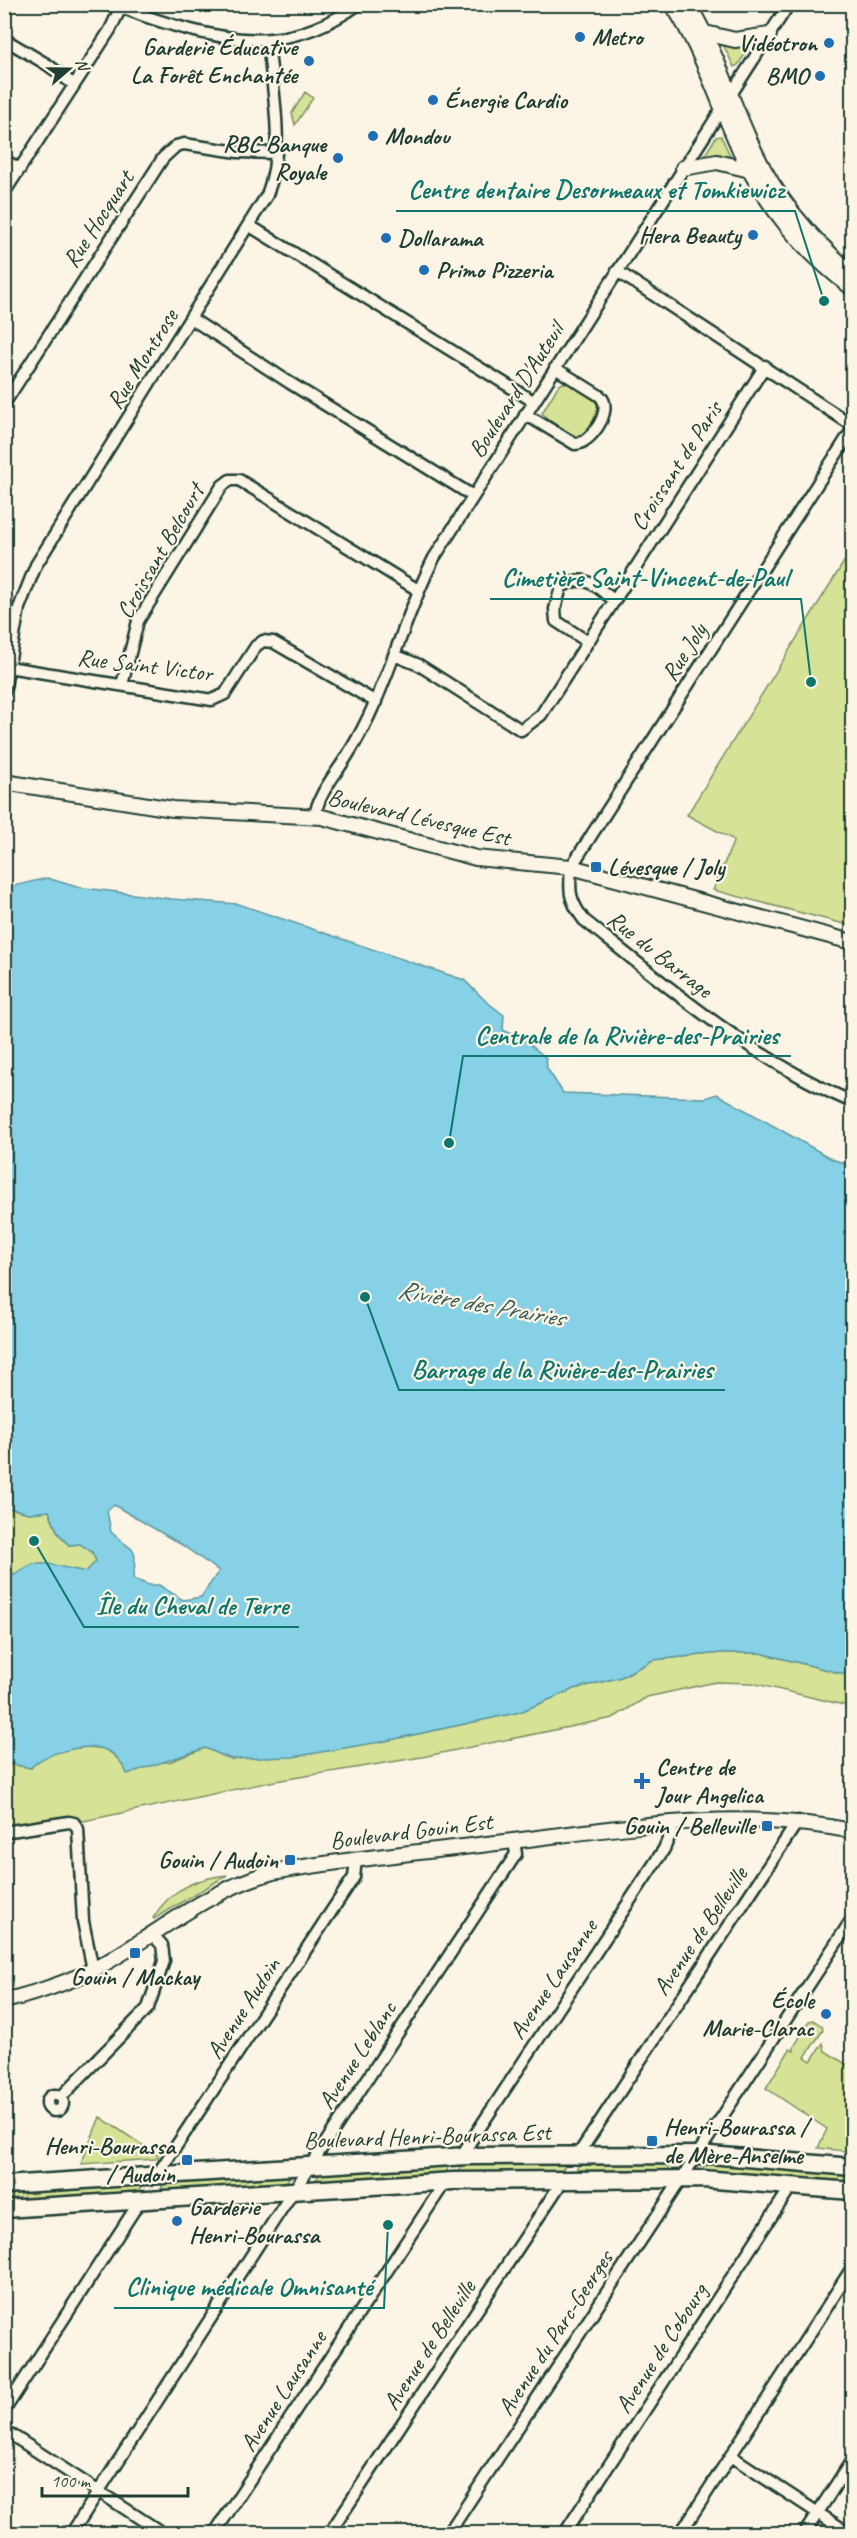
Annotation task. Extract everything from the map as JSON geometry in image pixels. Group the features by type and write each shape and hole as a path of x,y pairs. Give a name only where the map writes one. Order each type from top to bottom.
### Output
{"main road":[{"name":"Boulevard Henri-Bourassa Est","path":"4,2185 460,2156 696,2155 852,2167"},
{"name":"Boulevard Henri-Bourassa Est","path":"4,2209 446,2181 680,2179 792,2185 852,2191"}],"street":[{"path":"4,193 110,30 118,6 216,37 268,40 317,28 360,4"},
{"path":"672,4 698,49 750,170 800,241 829,270 852,288"},
{"path":"688,4 705,33 732,93 753,148 776,189 816,240 852,273"},
{"name":"Boulevard D'Auteuil","path":"315,817 318,803 353,747 376,702 418,590 434,558 789,4"},
{"path":"705,33 735,40 769,35"},
{"path":"4,39 48,65 73,84"},
{"name":"Rue Montrose","path":"4,692 19,608 36,565 250,226 270,189 276,153 268,40"},
{"name":"Rue Hocquart","path":"4,404 156,167 176,146 184,144 237,152 276,153"},
{"path":"4,160 20,169"},
{"path":"683,168 717,162 750,170"},
{"path":"250,226 533,401"},
{"path":"617,271 765,366 852,428"},
{"path":"192,319 290,383 473,496"},
{"name":"Croissant de Paris","path":"394,655 419,665 521,730 541,715 765,366"},
{"path":"525,414 575,444 582,444 588,439 605,412 605,402 600,396 555,368"},
{"name":"Rue Joly","path":"571,867 852,428"},
{"name":"Croissant Belcourt","path":"122,685 138,621 222,486 230,480 239,480 418,590"},
{"path":"588,642 556,621 555,609 561,587 574,579 588,581 615,600"},
{"name":"Rue Saint Victor","path":"9,667 212,700 225,694 256,646 263,640 273,642 376,702"},
{"name":"Boulevard Lévesque Est","path":"4,782 173,809 315,817 343,822 476,858 571,867 852,942"},
{"name":"Rue du Barrage","path":"571,867 569,891 573,904 584,920 719,1026 780,1066 817,1087 852,1102"},
{"name":"Boulevard Gouin Est","path":"4,2001 93,1970 210,1896 252,1878 287,1870 514,1841 741,1818 798,1821 852,1831"},
{"name":"Avenue de Belleville","path":"578,2155 798,1821"},
{"path":"4,1832 74,1823 80,1834 83,1921 93,1970"},
{"name":"Avenue Lausanne","path":"460,2156 664,1849 675,1823"},
{"name":"Avenue Leblanc","path":"71,2534 516,1854 514,1841"},
{"name":"Avenue Audoin","path":"157,2175 354,1877 356,1860"},
{"name":"Avenue du Parc-Georges","path":"448,2534 852,1919"},
{"path":"61,2097 148,2008 164,1961 162,1945 151,1934"},
{"name":"Avenue de Belleville","path":"329,2534 563,2180"},
{"name":"Avenue Lausanne","path":"214,2534 446,2181"},
{"name":"Avenue de Cobourg","path":"564,2534 792,2185"},
{"path":"4,2411 140,2200"},
{"path":"680,2534 852,2268"},
{"path":"4,2430 164,2534"},
{"path":"731,2456 850,2534"},
{"path":"804,2534 852,2460"}],"green space":[{"path":"722,42 751,45 738,65 734,67"},
{"path":"305,92 313,98 295,125 292,113"},
{"path":"721,136 732,160 703,158 716,137"},
{"path":"568,383 596,402 597,411 593,422 582,435 570,434 542,413 558,386"},
{"path":"852,549 852,926 713,890 734,840 687,815"},
{"path":"4,1507 29,1513 49,1511 56,1530 64,1541 69,1545 80,1544 92,1552 96,1561 87,1572 33,1564 5,1580"},
{"path":"721,1653 760,1653 852,1676 852,1707 752,1683 716,1682 647,1697 613,1718 422,1757 275,1781 74,1823 5,1834 5,1763 31,1768 54,1753 86,1747 107,1750 123,1764 169,1762 205,1748 231,1759 385,1741 520,1712 574,1689 621,1677 653,1660"},
{"path":"227,1875 153,1918 167,1900 184,1887 204,1879"},
{"path":"813,2020 822,2026 823,2030 805,2057 811,2061 823,2043 825,2051 849,2066 852,2062 852,2152 818,2148 827,2129 766,2088 790,2049 794,2051 809,2021"},
{"path":"100,2117 159,2156 156,2159 81,2164"},
{"path":"566,2162 562,2172 459,2173 462,2164"},
{"path":"668,2162 668,2171 576,2171 579,2163"},
{"path":"707,2163 852,2175 852,2183 700,2171"},
{"path":"449,2164 446,2174 315,2181 321,2172"},
{"path":"292,2173 285,2184 160,2192 164,2182"},
{"path":"142,2183 138,2193 5,2201 5,2196 36,2190"}],"water":[{"name":"Rivière des Prairies","path":"47,878 77,887 172,899 238,904 464,980 504,1015 503,1030 513,1035 516,1041 515,1032 546,1058 547,1068 563,1093 705,1098 717,1094 832,1159 852,1166 852,1676 760,1653 721,1653 653,1660 621,1677 574,1689 520,1712 385,1741 293,1757 231,1759 205,1748 127,1774 113,1754 106,1750 89,1747 66,1750 45,1758 31,1768 5,1763 5,1580 33,1564 48,1564 86,1572 96,1561 92,1552 80,1544 69,1545 64,1541 56,1530 49,1511 29,1513 5,1507 5,888","holes":["114,1505 182,1545 219,1571 201,1597 183,1600 159,1585 149,1585 133,1579 135,1554 111,1532 107,1511"]}],"place":[{"name":"Metro","path":"580,37"},
{"name":"Vidéotron","path":"829,43"},
{"name":"Garderie Éducative La Forêt Enchantée","path":"309,61"},
{"name":"BMO","path":"820,76"},
{"name":"Énergie Cardio","path":"433,100"},
{"name":"Mondou","path":"373,136"},
{"name":"RBC Banque Royale","path":"338,158"},
{"name":"Hera Beauty","path":"753,235"},
{"name":"Dollarama","path":"386,238"},
{"name":"Primo Pizzeria","path":"424,270"},
{"name":"Centre dentaire Desormeaux et Tomkiewicz","path":"824,301"},
{"name":"Cimetière Saint-Vincent-de-Paul","path":"811,682"},
{"name":"Lévesque / Joly","path":"596,867"},
{"name":"Centrale de la Rivière-des-Prairies","path":"449,1143"},
{"name":"Barrage de la Rivière-des-Prairies","path":"365,1297"},
{"name":"Île du Cheval de Terre","path":"34,1541"},
{"name":"Centre de Jour Angelica","path":"642,1781"},
{"name":"Gouin / Belleville","path":"767,1826"},
{"name":"Gouin / Audoin","path":"290,1860"},
{"name":"Gouin / Mackay","path":"135,1953"},
{"name":"École Marie-Clarac","path":"826,2014"},
{"name":"Henri-Bourassa / de Mère-Anselme","path":"652,2141"},
{"name":"Henri-Bourassa / Audoin","path":"187,2160"},
{"name":"Garderie Henri-Bourassa","path":"177,2221"},
{"name":"Clinique médicale Omnisanté","path":"388,2225"}]}
